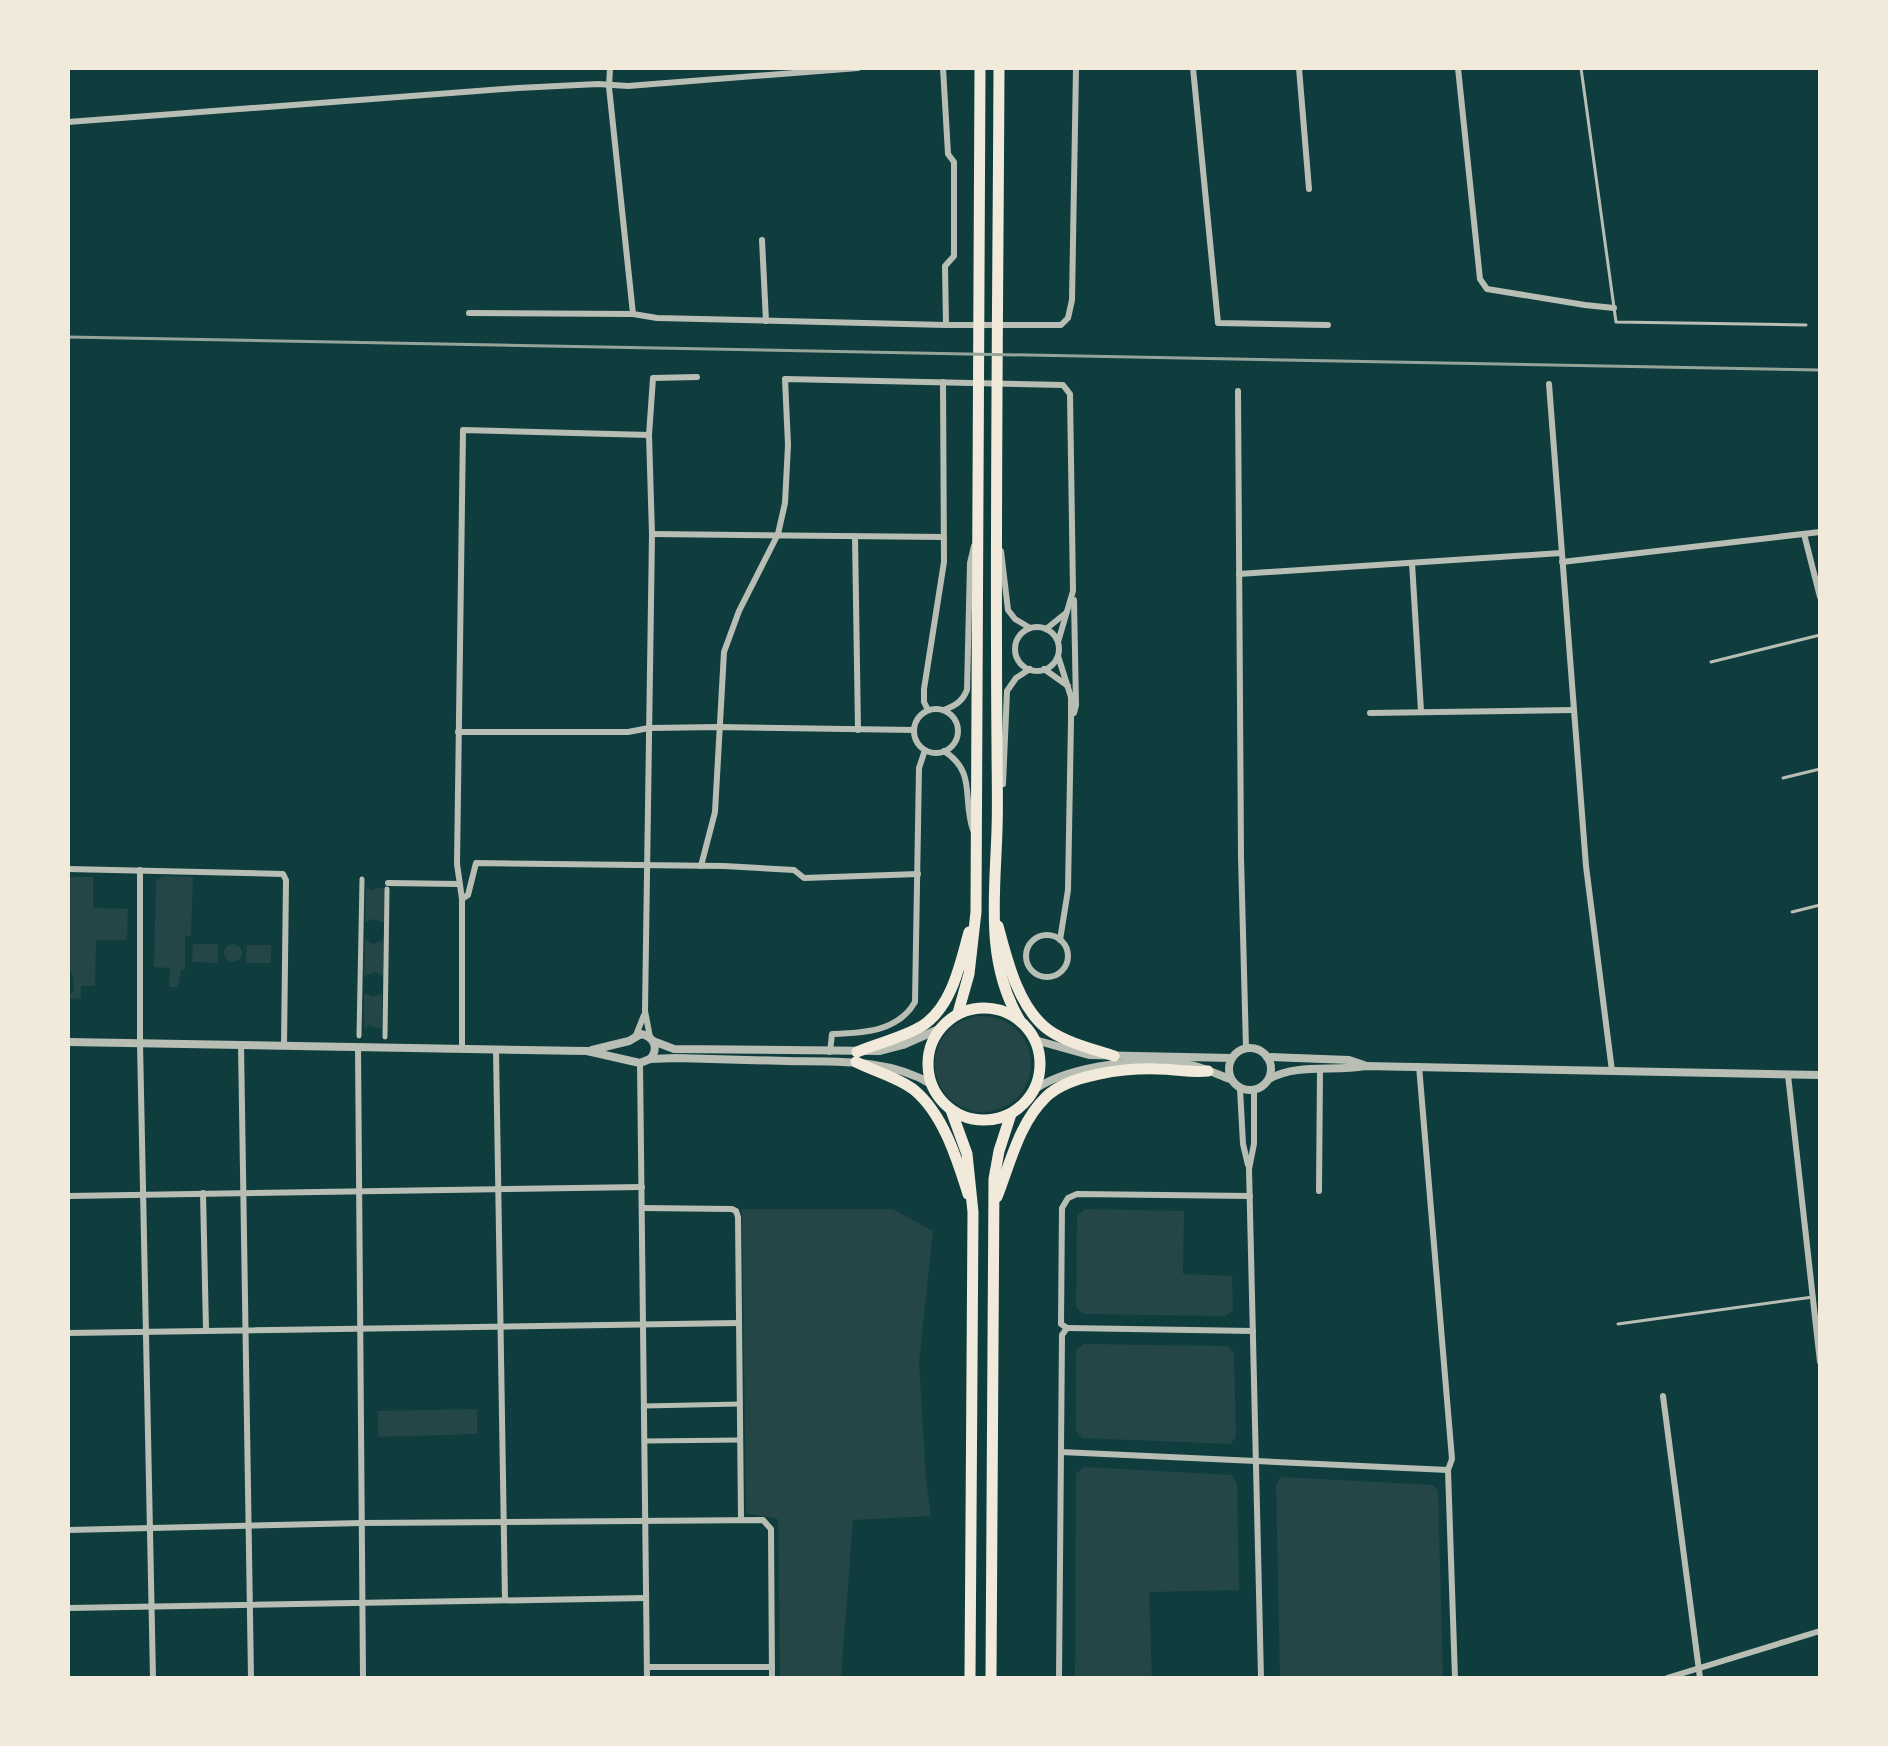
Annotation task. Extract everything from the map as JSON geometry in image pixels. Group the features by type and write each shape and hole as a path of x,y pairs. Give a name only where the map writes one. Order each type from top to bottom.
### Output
{"highway":[{"path":"958,1013 969,974 976,912 980,68"},
{"path":"999,68 996,518 998,823 994,944 1007,1000 1035,1040 1040,1056 1040,1073 1029,1099 1011,1114 980,1121 951,1110 931,1084 927,1065 930,1046 939,1029 958,1013 973,1008 989,1007 1019,1019"},
{"path":"994,911 1013,974 1038,1021 1060,1037 1114,1056"},
{"path":"856,1057 913,1030 936,1014 957,974 976,912"},
{"path":"856,1057 904,1083 928,1105 954,1153 973,1212"},
{"path":"993,1205 1023,1131 1045,1097 1056,1089 1091,1076 1133,1070 1208,1071"},
{"path":"951,1110 967,1154 973,1212 970,1678"},
{"path":"991,1678 993,1205 999,1151 1011,1114"}],"street":[{"path":"610,68 609,87 633,314"},
{"path":"68,122 518,88 598,84 609,87 858,68"},
{"path":"943,68 948,154 954,162 954,256 945,266 946,325"},
{"path":"469,313 1061,325 1068,318 1072,300 1076,68"},
{"path":"1193,68 1218,323 1328,325"},
{"path":"1299,68 1309,189"},
{"path":"1458,68 1480,279 1487,289 1614,308"},
{"path":"762,240 766,321"},
{"path":"650,1059 655,1049 645,1011 652,534 649,435 653,378 697,377"},
{"path":"701,866 715,812 724,652 739,611 778,534 786,491 788,445 785,379 1063,385 1070,394 1076,705 1071,720"},
{"path":"928,710 924,702 924,689 944,562 943,382"},
{"path":"1549,384 1586,866 1612,1071"},
{"path":"1238,391 1241,857 1246,1048"},
{"path":"462,1049 458,732 463,430 649,435"},
{"path":"996,518 1008,610 1015,619 1030,628 1046,629 1054,634 1058,642"},
{"path":"1562,562 1820,532"},
{"path":"652,534 944,537"},
{"path":"1804,534 1820,597"},
{"path":"944,710 957,727 955,741 944,751 925,750 917,741 914,730 918,718 928,710 944,710 957,705 967,690 970,563 977,535"},
{"path":"855,536 858,730"},
{"path":"1239,574 1561,553"},
{"path":"1412,563 1421,711"},
{"path":"1060,940 1049,935 1033,941 1026,957 1034,972 1046,977 1056,975 1064,969 1068,957 1060,940 1068,890 1071,697 1058,656 1058,642 1073,591"},
{"path":"1046,629 1066,613"},
{"path":"1030,628 1020,636 1016,648 1019,661 1030,669"},
{"path":"1044,669 1058,656"},
{"path":"998,823 1002,808 1007,691 1016,678 1030,669 1044,669 1068,686"},
{"path":"1370,713 1574,710"},
{"path":"458,732 628,732 649,728 719,727 914,730"},
{"path":"830,1052 832,1034 868,1033 890,1025 910,1011 915,1002 919,768 925,750"},
{"path":"944,751 965,773 969,819 976,838"},
{"path":"462,899 468,895 476,863 786,869 794,870 804,878 918,874"},
{"path":"68,869 283,874 286,879 284,1046"},
{"path":"140,870 140,1043 153,1678"},
{"path":"359,1036 362,879"},
{"path":"385,1037 388,886 458,884"},
{"path":"645,1011 627,1049 636,1061 642,1187 647,1678"},
{"path":"68,1042 587,1051 636,1061 856,1057 894,1048 939,1029"},
{"path":"587,1051 633,1038 652,1039 674,1049 830,1052 911,1073 931,1084"},
{"path":"1035,1040 1074,1053 1232,1058"},
{"path":"241,1045 251,1525 251,1678"},
{"path":"358,1047 363,1678"},
{"path":"1230,1079 1228,1070 1232,1058 1246,1048 1258,1050 1267,1057 1271,1066 1269,1079"},
{"path":"496,1050 505,1600"},
{"path":"1267,1057 1349,1060 1365,1066"},
{"path":"1035,1089 1062,1074 1111,1065 1166,1064 1195,1066 1230,1079 1240,1089 1254,1090 1289,1070 1365,1066 1820,1075"},
{"path":"1419,1066 1452,1459 1448,1470 1455,1678"},
{"path":"1319,1191 1320,1070"},
{"path":"1788,1075 1820,1362"},
{"path":"1240,1089 1250,1196 1261,1678"},
{"path":"1249,1169 1254,1144 1254,1090"},
{"path":"68,1196 642,1187"},
{"path":"203,1193 206,1330"},
{"path":"1250,1196 1077,1194 1068,1198 1062,1208 1061,1324 1067,1328 1253,1331"},
{"path":"642,1208 736,1211 741,1519"},
{"path":"68,1333 739,1323"},
{"path":"1059,1678 1062,1335 1067,1328"},
{"path":"1663,1396 1700,1678"},
{"path":"644,1406 740,1404"},
{"path":"645,1441 740,1440"},
{"path":"1061,1452 1448,1470"},
{"path":"68,1530 362,1523 763,1520 769,1523 772,1678"},
{"path":"68,1608 646,1598"},
{"path":"1667,1678 1820,1631"},
{"path":"647,1667 772,1667"}],"lane":[{"path":"1581,68 1616,322 1806,325"},
{"path":"1711,662 1820,635"},
{"path":"1783,778 1820,769"},
{"path":"1792,912 1820,905"},
{"path":"1618,1324 1813,1297"}],"shaded area":[{"path":"162,876 193,877 191,936 185,936 185,970 181,970 178,987 169,987 170,968 154,967 156,882"},
{"path":"68,877 93,877 93,908 128,909 127,940 96,940 95,986 81,986 81,999 70,998 74,990 73,975 68,966"},
{"path":"366,887 370,890 384,887 384,923 374,919 365,922"},
{"path":"365,940 373,944 383,940 383,976 374,972 364,976"},
{"path":"193,944 218,944 218,963 192,962"},
{"path":"233,944 242,953 233,962 224,953"},
{"path":"247,945 271,945 271,963 246,963"},
{"path":"364,993 373,997 382,993 382,1029 368,1025 367,1029 364,1028"},
{"path":"983,1016 1001,1020 1017,1030 1027,1046 1031,1064 1027,1082 1017,1098 1001,1108 983,1112 965,1108 949,1098 939,1082 935,1064 939,1046 949,1030 965,1020"},
{"path":"742,1209 893,1209 933,1231 919,1363 931,1516 853,1520 841,1678 780,1678 778,1519 746,1513"},
{"path":"1085,1209 1184,1211 1183,1274 1232,1276 1233,1310 1226,1316 1083,1314 1076,1307 1077,1216"},
{"path":"1083,1344 1228,1346 1234,1354 1236,1437 1230,1444 1082,1438 1076,1430 1076,1351"},
{"path":"477,1409 477,1434 378,1437 378,1411"},
{"path":"1084,1467 1232,1475 1237,1483 1239,1590 1149,1592 1152,1678 1075,1678 1076,1474"},
{"path":"1282,1477 1433,1485 1438,1491 1443,1678 1280,1678 1276,1484"}],"railway":[{"path":"68,337 1820,370"}]}
